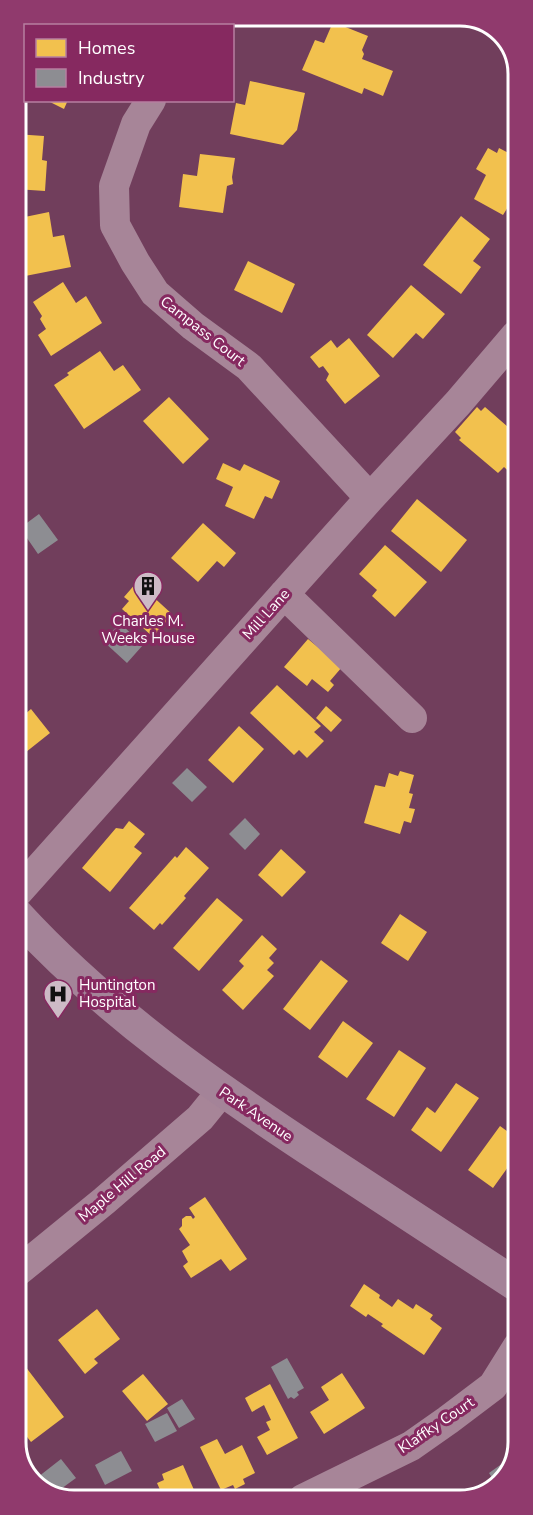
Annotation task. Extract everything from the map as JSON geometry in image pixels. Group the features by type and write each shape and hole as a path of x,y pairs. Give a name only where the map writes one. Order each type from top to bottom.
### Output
{"main road":[{"name":"Park Avenue","path":"26,925 98,993 185,1064 222,1091 508,1279"}],"street":[{"name":"Campass Court","path":"150,102 136,124 114,186 115,225 135,262 155,293 193,326 249,367 370,498"},
{"name":"Mill Lane","path":"26,883 370,498 458,403 508,344"},
{"path":"284,594 412,718"},
{"name":"Maple Hill Road","path":"26,1265 200,1118 222,1091"},
{"name":"Klaffky Court","path":"322,1490 411,1446 493,1386 508,1362"}],"building: Homes":[{"path":"331,26 343,26 368,36 362,50 364,54 362,59 393,71 383,96 364,88 362,94 302,70 315,40 324,43"},
{"path":"250,81 305,93 297,130 283,145 230,134 236,103 245,105"},
{"path":"50,102 67,102 64,109"},
{"path":"26,135 44,136 42,160 47,161 45,191 26,190"},
{"path":"488,148 497,153 499,148 508,153 508,207 503,215 474,199 486,175 476,169"},
{"path":"200,154 235,158 233,184 227,186 223,213 179,207 183,174 197,176"},
{"path":"49,212 53,237 64,235 71,267 26,276 26,217"},
{"path":"461,216 490,239 473,261 481,267 461,294 423,265"},
{"path":"248,261 295,284 282,313 234,290"},
{"path":"63,282 76,303 86,296 102,323 51,356 38,335 46,329 40,319 42,316 33,302"},
{"path":"411,285 445,314 423,339 416,333 393,358 367,335"},
{"path":"349,338 380,376 345,404 326,380 329,374 323,366 319,368 310,357 331,340 337,348"},
{"path":"100,351 114,371 123,365 141,390 84,429 54,385 69,375 67,373"},
{"path":"169,397 209,439 183,464 143,421"},
{"path":"477,407 481,411 485,407 508,427 508,471 504,467 498,473 459,440 461,438 455,432"},
{"path":"223,463 240,471 244,464 280,481 272,499 265,496 254,519 225,506 233,487 216,479"},
{"path":"417,499 467,540 441,572 391,531"},
{"path":"203,523 236,553 224,567 217,561 198,582 171,558"},
{"path":"385,545 427,582 395,617 372,596 377,590 359,574"},
{"name":"Charles M. Weeks House","path":"137,582 173,615 153,637 122,609 129,601 124,597"},
{"path":"308,639 342,667 330,681 334,685 328,692 312,679 307,686 284,667"},
{"path":"277,685 321,726 314,732 324,741 307,758 299,750 294,755 250,713"},
{"path":"326,706 342,720 331,732 316,718"},
{"path":"31,709 50,733 26,752 26,713"},
{"path":"239,726 264,749 233,783 208,760"},
{"path":"400,771 414,775 409,793 413,794 409,808 415,809 411,823 404,821 400,834 364,823 375,785 385,787 389,773 398,776"},
{"path":"129,821 145,834 134,847 142,853 110,892 82,868 116,828 123,829"},
{"path":"186,847 209,868 184,896 186,898 162,925 160,923 154,930 129,908 175,856 177,858"},
{"path":"281,849 306,872 282,897 258,875"},
{"path":"217,898 243,920 199,971 173,948"},
{"path":"400,914 427,932 408,961 381,943"},
{"path":"262,935 277,949 269,958 274,963 267,970 274,976 243,1010 222,990 244,966 239,961"},
{"path":"321,960 348,981 310,1030 283,1009"},
{"path":"343,1021 373,1043 347,1078 318,1057"},
{"path":"399,1050 426,1068 394,1117 366,1099"},
{"path":"456,1083 479,1098 441,1152 411,1130 427,1107 435,1113"},
{"path":"500,1126 508,1132 508,1167 493,1188 468,1170"},
{"path":"205,1197 247,1259 230,1271 221,1259 191,1278 183,1266 188,1262 182,1251 190,1245 179,1229 182,1226 182,1219 186,1216 191,1216 193,1219 195,1217 189,1208"},
{"path":"364,1284 392,1307 398,1299 413,1309 416,1304 433,1315 430,1319 442,1328 424,1355 381,1326 383,1324 368,1314 366,1317 350,1306"},
{"path":"97,1309 120,1339 94,1359 98,1363 85,1374 58,1340"},
{"path":"26,1367 64,1417 31,1442 26,1436"},
{"path":"342,1373 365,1408 324,1434 310,1412 329,1400 321,1387"},
{"path":"143,1374 168,1404 147,1421 122,1391"},
{"path":"270,1384 298,1438 267,1455 257,1437 270,1430 266,1422 271,1420 264,1405 252,1412 245,1398"},
{"path":"217,1439 225,1454 242,1445 255,1473 243,1479 245,1484 235,1489 233,1485 221,1489 200,1447"},
{"path":"183,1465 194,1489 160,1489 157,1483 164,1480 162,1474"}],"building: Industry":[{"path":"39,514 58,540 38,554 26,537 26,524"},
{"path":"120,623 143,645 127,663 103,641"},
{"path":"187,768 207,787 192,802 172,783"},
{"path":"245,818 260,834 245,850 229,834"},
{"path":"287,1358 304,1388 297,1392 299,1395 294,1399 291,1397 288,1399 271,1367"},
{"path":"182,1399 195,1419 179,1428 167,1408"},
{"path":"167,1413 177,1431 155,1442 145,1424"},
{"path":"121,1451 132,1471 105,1485 95,1465"},
{"path":"61,1459 76,1478 63,1488 52,1485 40,1475"},
{"path":"501,1464 491,1477 489,1473"}],"place":[{"name":"Charles M. Weeks House","path":"148,612"},
{"name":"Huntington Hospital","path":"58,1020"}]}
